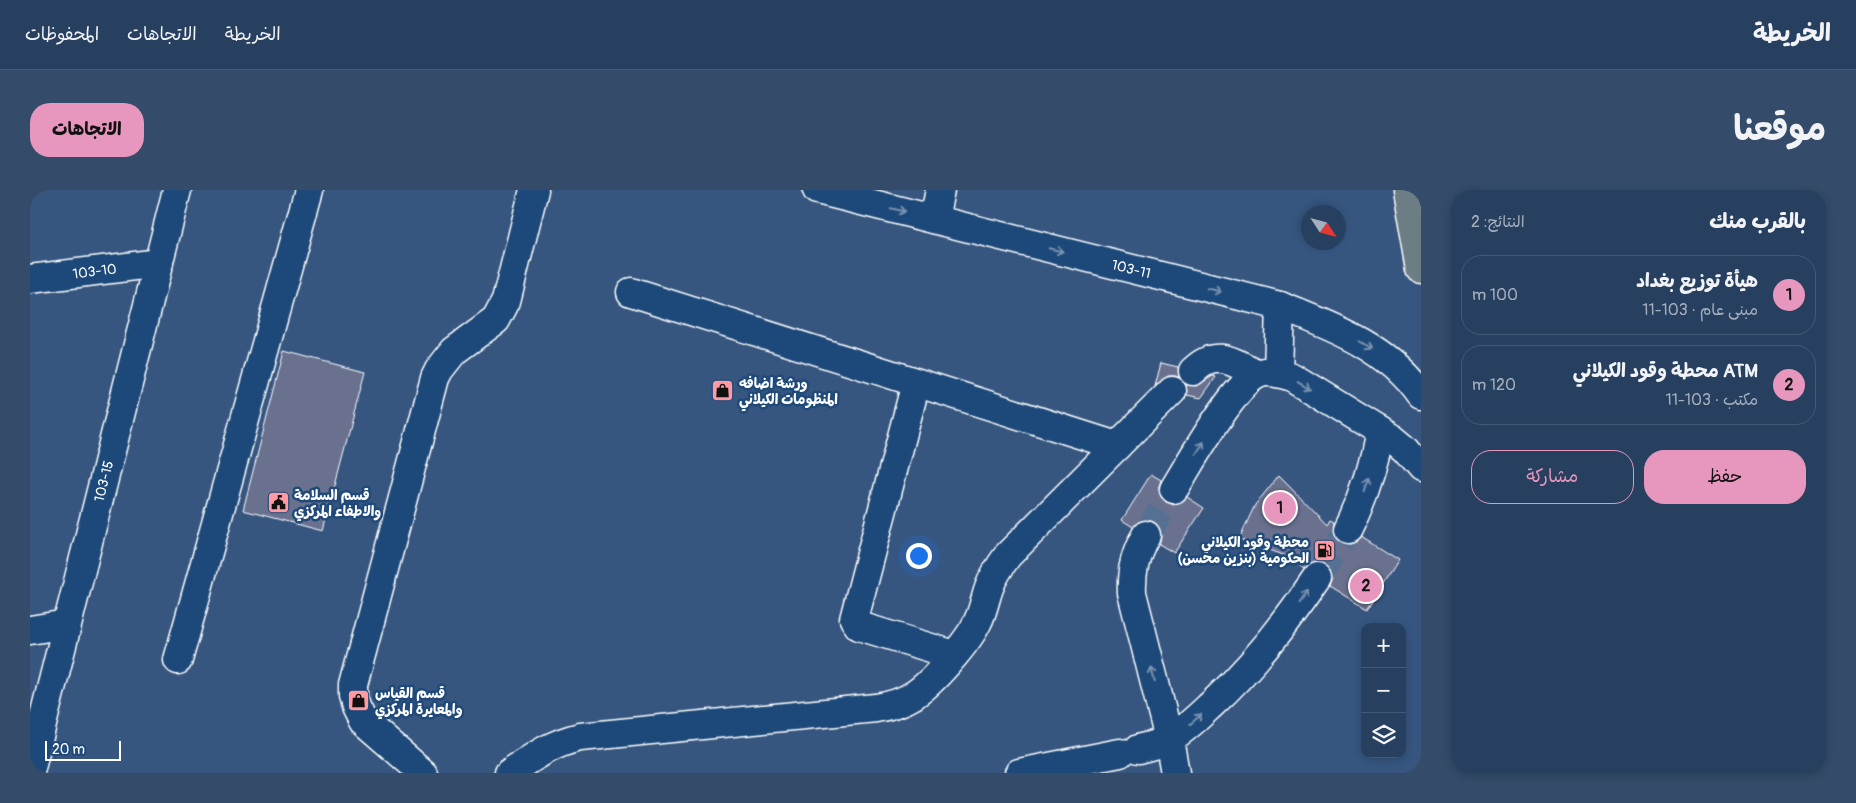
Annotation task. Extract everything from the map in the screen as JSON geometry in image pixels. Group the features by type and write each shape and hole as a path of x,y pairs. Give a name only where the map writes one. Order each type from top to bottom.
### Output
{"main road":[{"path":"1407,190 1421,270"}],"street":[{"name":"103-15","path":"30,772 178,190"},
{"path":"178,660 309,190"},
{"path":"422,773 363,721 353,696 353,686 434,378 454,351 496,320 501,311 506,301 534,190"},
{"name":"103-11","path":"817,190 1280,306 1366,344 1401,370 1421,395"},
{"path":"934,219 940,190"},
{"name":"103-10","path":"30,279 159,263"},
{"path":"630,292 1117,446"},
{"path":"1174,489 1237,391 1268,373 1280,306"},
{"path":"1192,371 1206,360 1221,358 1298,381 1380,431 1404,449 1421,468"},
{"path":"916,383 854,619 859,626 954,655"},
{"path":"509,773 548,747 580,737 889,706 914,695 964,644 979,621 988,589 996,571 1008,555 1172,391"},
{"path":"1348,529 1363,498 1372,472 1380,431"},
{"path":"1146,535 1134,563 1131,578 1132,593 1170,739 1175,773"},
{"path":"1019,773 1129,751 1170,739 1201,715 1251,666 1286,622 1317,578"},
{"path":"30,630 68,624"}],"building":[{"path":"284,351 365,372 323,531 243,510"},
{"path":"1161,363 1178,367 1179,378 1168,376 1155,386"},
{"path":"1213,376 1216,377 1201,398 1187,395 1186,384 1196,386"},
{"path":"1151,474 1161,480 1158,489 1161,497 1166,502 1174,505 1182,502 1187,497 1204,508 1174,553 1159,544 1162,534 1160,527 1154,522 1145,519 1133,527 1122,520"},
{"name":"محطة وقود الكيلاني الحكومية (بنزين محسن)","path":"1279,475 1327,524 1330,519 1334,521 1333,531 1335,537 1341,543 1350,544 1356,542 1361,537 1398,560 1367,609 1330,586 1333,579 1331,572 1325,565 1319,563 1311,564 1304,570 1300,567 1303,562 1239,539 1255,505"}],"tunnel":[{"path":"1146,535 1174,489"},
{"path":"1317,578 1348,529"}],"place":[{"name":"ورشة اضافه المنظومات الكيلاني","path":"723,391"},
{"name":"قسم السلامة والاطفاء المركزي","path":"278,503"},
{"name":"هيأة توزيع بغداد","path":"1280,508"},
{"name":"محطة وقود الكيلاني الحكومية (بنزين محسن)","path":"1325,550"},
{"name":"ATM محطة وقود الكيلاني","path":"1366,586"},
{"name":"قسم القياس والمعايرة المركزي","path":"359,701"}]}
